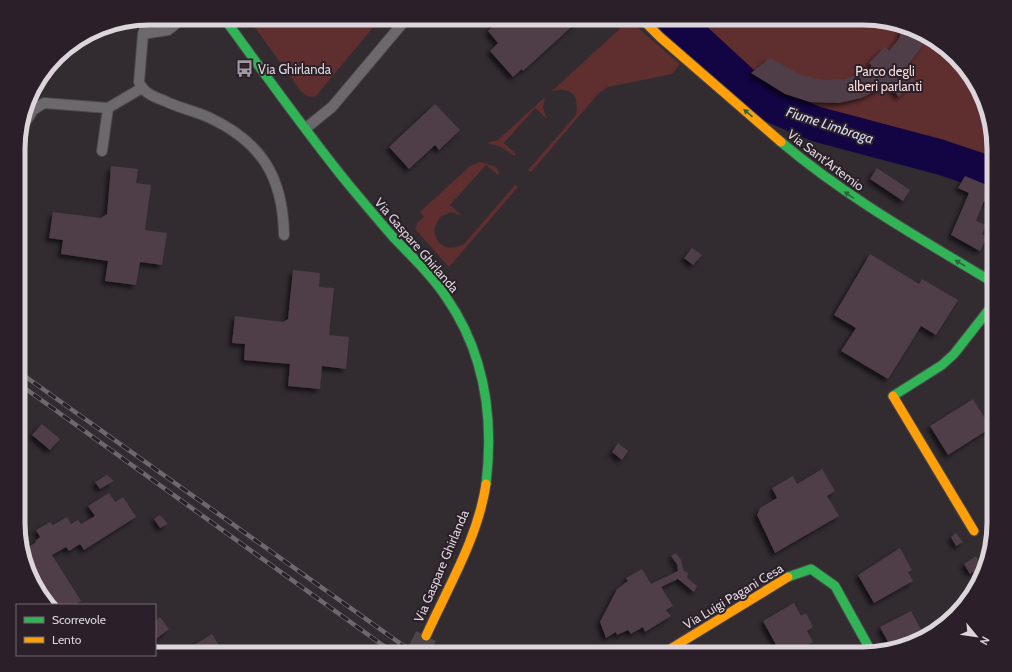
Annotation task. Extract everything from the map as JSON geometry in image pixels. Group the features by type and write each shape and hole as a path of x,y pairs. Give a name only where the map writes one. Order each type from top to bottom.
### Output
{"street":[{"name":"Via Gaspare Ghirlanda","path":"229,25 363,203 447,297 470,341 483,381 490,421 489,463 479,513 470,540 426,636"},
{"name":"Via Sant'Artemio","path":"648,25 812,168 892,222 987,279"},
{"path":"974,531 892,396 942,364 954,354 987,312"},
{"name":"Via Luigi Pagani Cesa","path":"673,647 791,575 811,569 835,586 869,647"}],"lane":[{"path":"146,25 143,34 139,82 142,88 153,96 180,108 207,117 233,130 255,148 263,159 279,191 284,210 284,235"},
{"path":"143,34 168,30 174,25"},
{"path":"306,128 332,107 401,25"},
{"path":"30,115 33,110 44,103 108,108 142,88"},
{"path":"102,150 108,108"}],"green space":[{"path":"253,25 375,25 316,96 311,97 305,95"},
{"path":"624,25 634,25 680,64 672,74 608,87 599,93 531,172 528,170 576,115 577,103 572,93 562,90 551,92"},
{"name":"Parco degli alberi parlanti","path":"696,25 863,25 895,29 918,38 932,46 956,67 966,80 978,102 985,125 987,141 987,167 832,122 790,106 763,92"},
{"path":"545,97 543,108 547,119 535,108 504,143 516,154 514,156 501,147 487,143 498,140"},
{"path":"480,162 496,167 499,173 498,175 486,165 450,205 462,216 451,212 440,217 434,229 437,240 440,244 448,248 453,248 464,244 515,185 518,187 449,267 415,229 418,222 424,217 420,212 470,166"}],"building":[{"path":"494,25 573,25 523,71 522,69 513,77 490,51 498,43 488,31"},
{"path":"902,32 924,41 922,46 905,69 915,81 899,97 888,85 861,98 839,103 810,102 785,94 751,73 770,58 801,75 824,80 845,79 863,72 872,66 869,63 885,47 889,51 898,40"},
{"path":"435,104 460,130 439,150 435,145 409,169 389,147"},
{"path":"111,166 138,169 136,183 151,185 145,230 167,233 162,265 140,262 136,285 105,281 108,261 61,254 63,240 49,238 53,212 101,218 107,214"},
{"path":"877,168 910,190 903,201 870,179"},
{"path":"965,176 987,185 987,202 984,201 976,221 986,225 982,234 987,237 980,251 951,235 969,193 958,188"},
{"path":"692,248 702,255 693,265 684,258"},
{"path":"870,254 919,284 922,279 958,300 936,335 921,326 888,379 841,351 856,328 834,315"},
{"path":"293,270 320,273 319,287 334,288 329,335 349,337 346,369 322,366 320,389 288,386 290,364 244,360 245,344 232,343 235,316 283,322 288,319"},
{"path":"973,399 987,422 987,430 948,455 930,426"},
{"path":"42,424 60,439 50,450 32,435"},
{"path":"618,443 628,451 622,460 612,452"},
{"path":"822,469 835,491 827,496 839,516 775,553 757,515 760,508 777,498 772,488 793,476 797,484"},
{"path":"107,475 114,481 100,489 95,482"},
{"path":"109,493 115,502 123,497 136,517 84,550 80,544 69,551 66,547 52,555 81,601 76,604 55,604 34,570 27,548 40,537 36,530 50,522 53,525 67,517 71,524 78,520 81,524 95,516 88,506"},
{"path":"160,515 168,524 160,528 154,519"},
{"path":"956,533 963,542 956,546 951,537"},
{"path":"900,548 912,570 908,572 913,581 874,603 858,575"},
{"path":"676,553 681,560 684,571 688,573 687,578 697,586 694,592 678,579 661,587 673,606 666,610 671,616 645,632 643,627 631,634 628,630 617,635 616,632 606,638 600,622 617,589 628,581 626,578 642,569 651,584 678,571 677,564 671,556"},
{"path":"976,556 980,563 978,569 970,574 964,564"},
{"path":"794,603 801,616 806,613 813,627 807,631 813,642 804,647 777,647 763,621"},
{"path":"911,611 922,632 910,638 889,644 880,627"},
{"path":"160,617 169,629 156,639 156,620"},
{"path":"212,634 220,647 191,647"},
{"path":"172,644 174,647 167,647"}],"waterway":[{"name":"Fiume Limbraga","path":"680,25 751,91 776,107 816,124 940,157 987,173"}],"tunnel":[{"path":"420,647 426,636"}],"railway":[{"path":"25,376 405,647"},
{"path":"25,388 385,647"}],"traffic: fast":[{"path":"229,25 333,165 388,232 422,266 446,297 459,318 478,363 484,387 489,435 486,484"},
{"path":"781,142 831,181 884,217 987,279"},
{"path":"893,396 942,365 954,354 987,312"},
{"path":"788,577 811,569 835,586 869,647"}],"traffic: slow":[{"path":"648,25 781,142"},
{"path":"893,396 974,531"},
{"path":"426,636 453,581 469,543 482,504 486,484"},
{"path":"673,647 788,577"}],"place":[{"name":"Via Ghirlanda","path":"245,69"}]}
